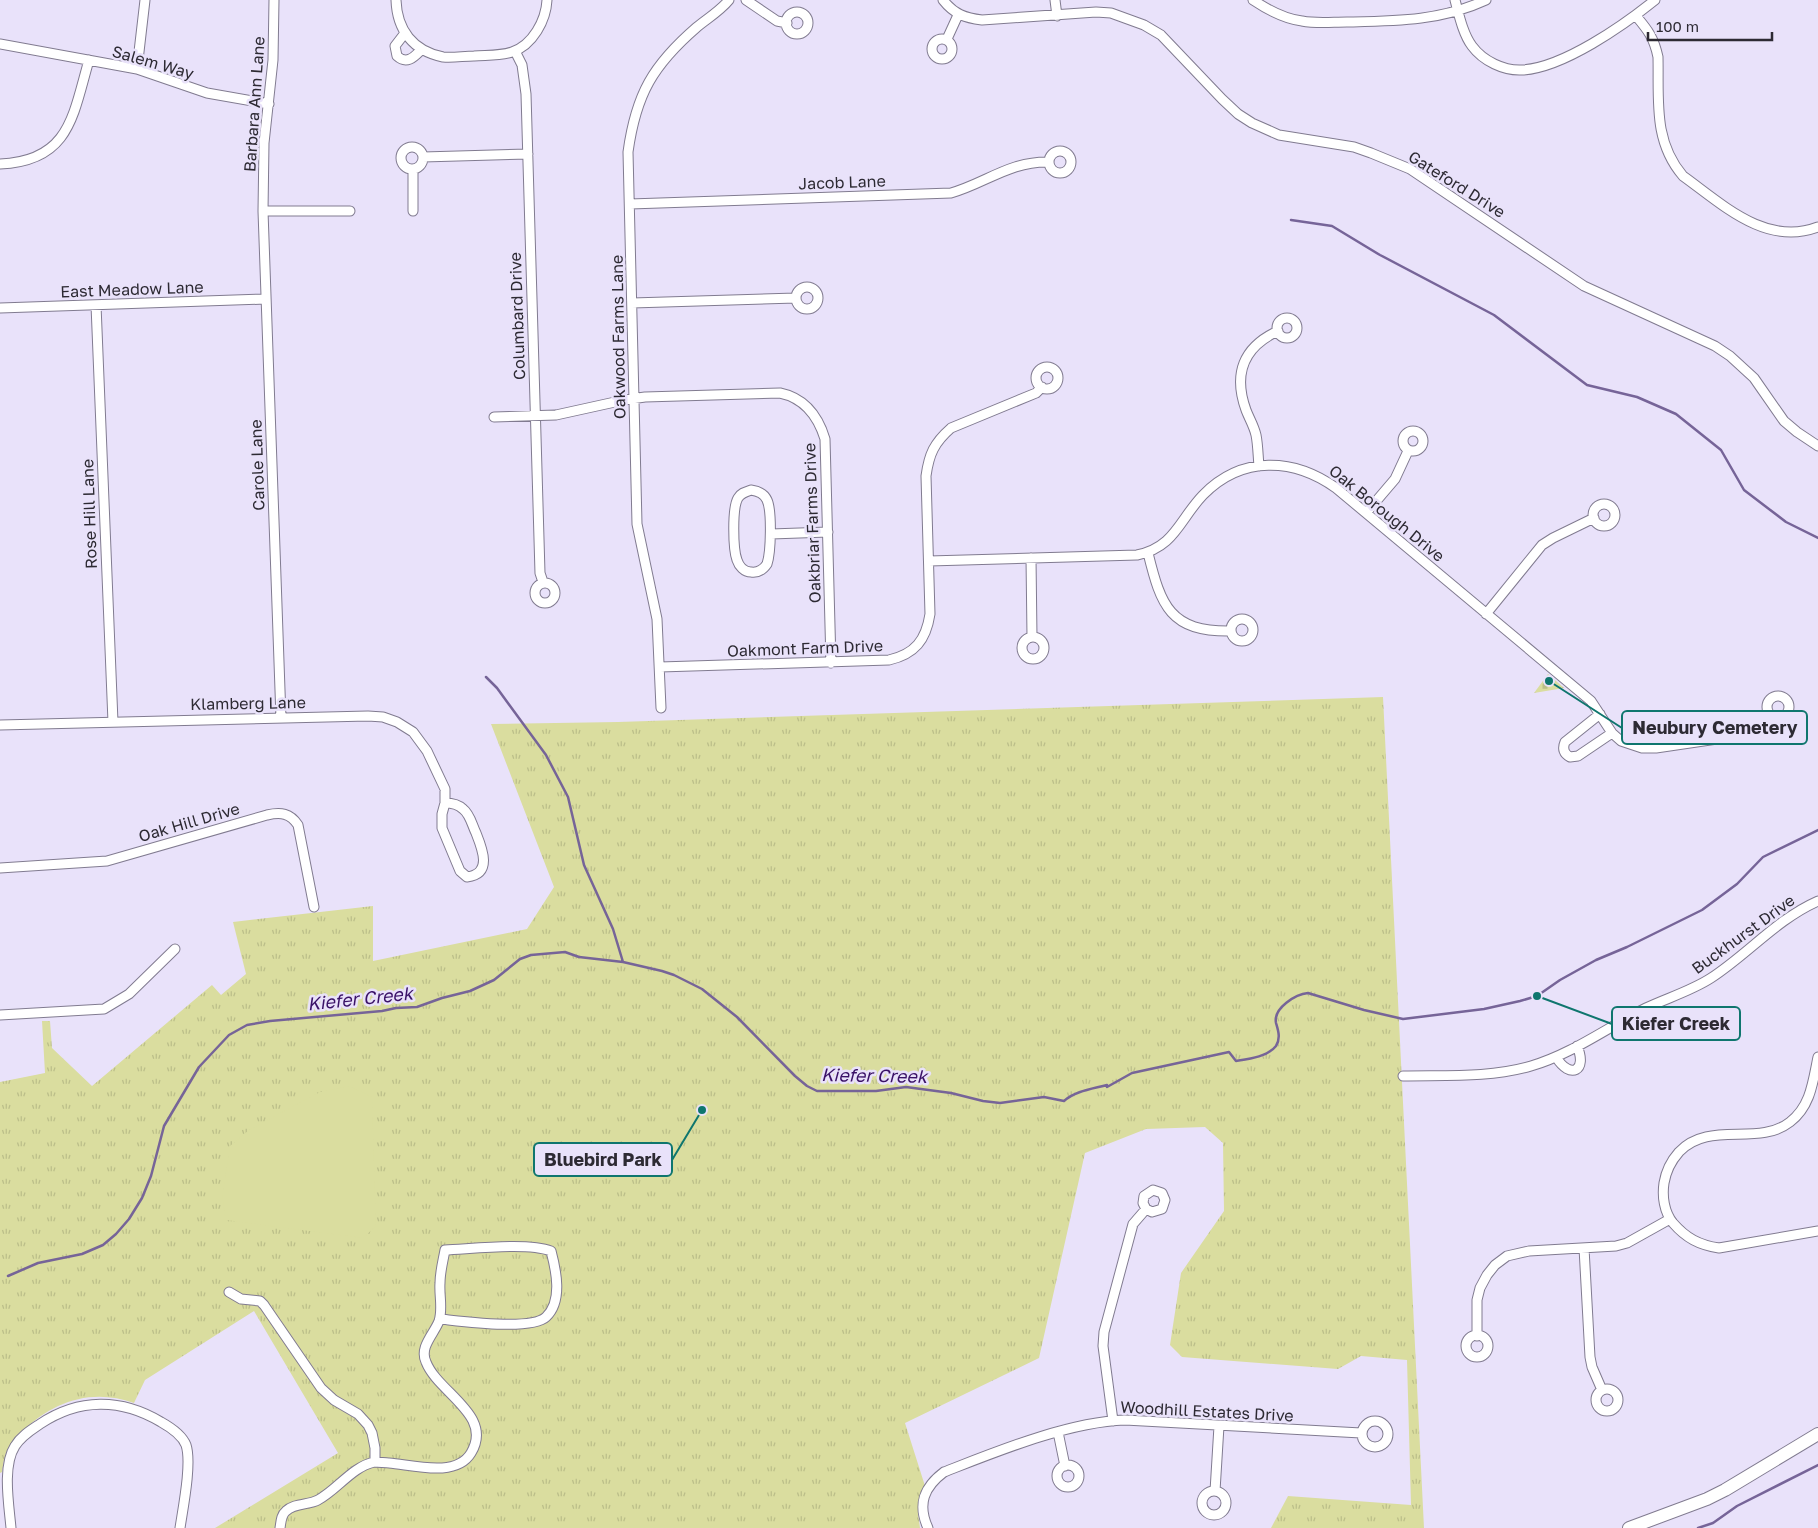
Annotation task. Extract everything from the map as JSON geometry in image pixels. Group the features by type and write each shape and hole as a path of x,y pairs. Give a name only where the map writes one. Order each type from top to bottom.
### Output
{"street":[{"path":"137,69 145,0"},
{"name":"Barbara Ann Lane","path":"263,211 264,143 274,60 274,0"},
{"path":"396,0 400,24 405,33 421,50 443,57 499,54 515,51 532,38 540,27 545,16 548,0"},
{"name":"Oakwood Farms Lane","path":"661,708 656,612 636,524 635,398 628,152 631,130 639,101 648,82 660,64 697,26 722,8 729,0"},
{"path":"746,0 777,21 787,23"},
{"path":"943,0 958,15 947,39"},
{"path":"1055,0 1057,16"},
{"path":"1253,0 1268,10 1301,21 1395,21 1438,17 1458,12 1486,0"},
{"path":"1455,0 1472,46 1495,64 1507,69 1522,70 1538,68 1572,54 1603,38 1636,16 1655,0"},
{"name":"Gateford Drive","path":"958,15 968,19 982,20 1096,12 1111,13 1144,25 1161,35 1222,99 1238,114 1252,123 1279,135 1354,148 1410,169 1584,286 1715,346 1730,356 1754,378 1784,421 1818,446"},
{"path":"1636,16 1650,32 1656,48 1658,57 1660,132 1666,150 1676,168 1683,176 1747,220 1769,230 1797,232 1818,227"},
{"path":"405,33 395,46 397,56 404,60 411,60 421,50"},
{"name":"Salem Way","path":"0,44 137,69 207,93 269,104"},
{"name":"Columbard Drive","path":"515,51 522,65 525,78 540,572 543,582"},
{"path":"0,164 34,158 58,142 70,125 89,60"},
{"path":"411,147 421,150 424,158 422,164 413,169 406,167 401,157 404,150 411,147"},
{"path":"424,158 528,154"},
{"name":"Jacob Lane","path":"630,204 951,193 969,187 1012,167 1049,162"},
{"path":"413,169 413,212"},
{"path":"263,211 350,211"},
{"name":"Carole Lane","path":"263,211 281,718"},
{"path":"632,303 796,298"},
{"name":"East Meadow Lane","path":"0,308 265,299"},
{"name":"Rose Hill Lane","path":"96,305 112,722"},
{"path":"1259,466 1256,435 1242,397 1240,374 1249,352 1264,338 1278,331"},
{"name":"Oakmont Farm Drive","path":"660,667 889,660 910,653 919,644 928,629 930,614 926,476 928,460 933,447 941,436 951,428 1036,393 1042,387"},
{"name":"Oakbriar Farms Drive","path":"494,417 556,415 635,398 780,393 790,395 799,400 816,417 825,439 831,662"},
{"path":"1366,513 1395,479 1408,450"},
{"name":"Oak Borough Drive","path":"929,561 1137,555 1148,553 1166,542 1177,531 1202,495 1226,477 1259,466 1292,467 1307,471 1328,483 1366,513 1591,701 1612,733 1621,741 1632,746 1656,748 1717,739 1759,725 1772,716"},
{"path":"751,490 759,492 764,496 768,504 771,534 767,564 759,572 747,572 739,565 736,554 735,504 741,495 751,490"},
{"path":"1486,614 1542,545 1594,518"},
{"path":"771,534 828,532"},
{"path":"1148,553 1158,589 1174,616 1193,628 1231,631"},
{"path":"1030,558 1032,637"},
{"path":"1600,714 1565,742 1563,749 1565,754 1570,758 1578,756 1612,733"},
{"name":"Klamberg Lane","path":"0,725 383,717 397,722 413,732 427,751 445,789 442,828 460,871 467,877 473,876 482,869 484,864 483,851 468,814 462,808 451,803 445,803"},
{"name":"Oak Hill Drive","path":"0,868 107,861 267,815 282,813 289,815 298,825 314,907"},
{"name":"Buckhurst Drive","path":"1403,1076 1504,1072 1531,1066 1556,1057 1647,1008 1705,982 1782,921 1818,900"},
{"path":"0,1015 104,1009 130,994 175,949"},
{"path":"1556,1057 1564,1068 1571,1070 1577,1068 1580,1066 1582,1058 1577,1046"},
{"path":"1818,1057 1807,1103 1789,1123 1779,1129 1766,1133 1708,1136 1694,1142 1681,1150 1669,1166 1664,1185 1665,1205 1670,1219 1682,1233 1703,1245 1718,1248 1818,1231"},
{"path":"1153,1190 1162,1193 1165,1200 1162,1209 1152,1212 1146,1209 1143,1202 1146,1193 1153,1190"},
{"path":"1112,1421 1103,1346 1104,1332 1134,1224 1146,1209"},
{"path":"1477,1336 1477,1300 1480,1288 1486,1275 1507,1256 1529,1251 1616,1246 1626,1243 1670,1219"},
{"path":"280,1528 282,1518 290,1507 317,1501 360,1469 375,1462 426,1468 454,1467 465,1461 476,1443 477,1432 472,1418 470,1413 431,1371 425,1362 424,1352 427,1341 440,1319 440,1283 445,1250 515,1247 542,1248 551,1251 555,1266 556,1294 552,1307 546,1317 535,1322 512,1324 440,1319"},
{"path":"1584,1248 1592,1367 1602,1390"},
{"path":"229,1292 241,1299 260,1301 321,1388 334,1400 358,1414 368,1425 375,1448 375,1462"},
{"path":"11,1528 8,1466 15,1446 28,1432 57,1413 70,1408 101,1404 129,1408 148,1414 166,1425 185,1444 187,1469 180,1528"},
{"name":"Woodhill Estates Drive","path":"928,1528 922,1516 922,1504 928,1489 944,1472 1058,1432 1125,1420 1361,1434"},
{"path":"1215,1491 1219,1426"},
{"path":"1058,1432 1065,1466"},
{"path":"1629,1528 1726,1490 1818,1434"}],"green space":[{"path":"1548,674 1564,688 1534,693"},
{"path":"1383,697 1424,1528 1271,1528 1288,1496 1411,1505 1407,1360 1361,1356 1338,1369 1182,1357 1170,1345 1181,1273 1224,1211 1223,1143 1205,1127 1146,1129 1085,1153 1039,1358 905,1423 925,1486 918,1513 920,1528 215,1528 338,1453 254,1311 145,1380 134,1403 103,1397 88,1397 60,1405 47,1412 34,1421 12,1443 6,1453 2,1472 0,1473 0,1082 45,1073 42,1021 50,1021 52,1048 92,1086 212,985 221,995 246,974 233,922 373,906 373,961 527,929 554,887 491,724 618,722"},
{"path":"349,1086 372,1097 376,1226 363,1238 226,1220 222,1197 230,1146 249,1130 320,1092"}],"waterway":[{"path":"1291,220 1332,226 1380,255 1494,315 1587,385 1637,397 1676,414 1721,450 1744,490 1786,522 1818,538"},
{"path":"486,677 497,688 546,755 568,797 584,865 613,929 623,962"},
{"name":"Kiefer Creek","path":"8,1276 38,1263 82,1254 103,1245 116,1234 129,1219 142,1198 151,1176 164,1126 199,1067 229,1035 247,1025 270,1021 417,1007 470,991 494,980 520,959 531,955 565,952 579,957 623,962 674,975 702,989 737,1017 795,1076 807,1086 817,1091 876,1091 906,1087 951,1093 1000,1103 1044,1097 1064,1101 1084,1091 1107,1085 1107,1087 1132,1073 1229,1052 1236,1061 1268,1053 1278,1043 1279,1034 1276,1023 1278,1012 1286,1003 1303,994 1308,993 1364,1010 1403,1019 1484,1009 1537,996 1560,980 1596,960 1702,910 1737,884 1763,857 1818,830"},
{"path":"1698,1528 1713,1523 1737,1506 1818,1465"}],"place":[{"name":"Neubury Cemetery","path":"1549,681"},
{"name":"Kiefer Creek","path":"1537,996"},
{"name":"Bluebird Park","path":"702,1110"}]}
